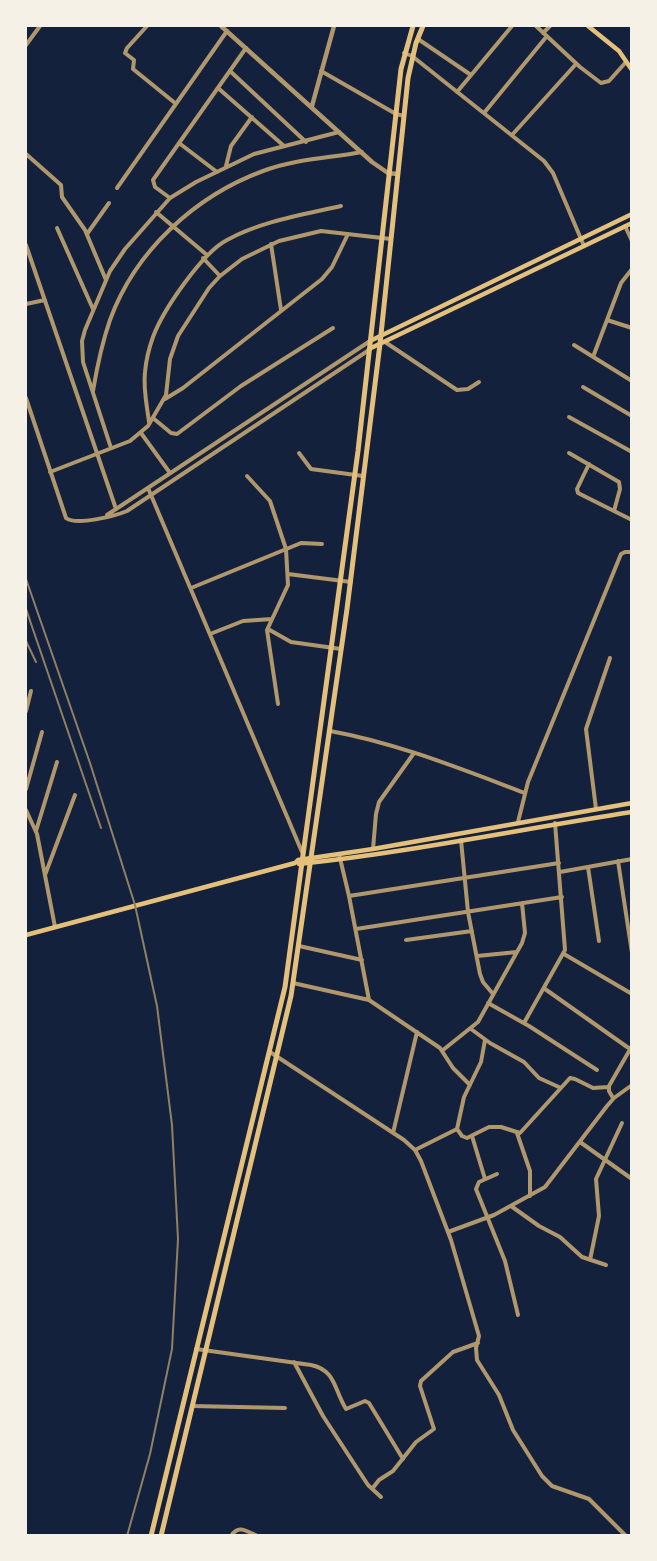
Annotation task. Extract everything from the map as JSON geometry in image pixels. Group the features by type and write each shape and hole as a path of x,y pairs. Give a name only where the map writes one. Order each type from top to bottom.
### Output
{"main road":[{"path":"151,1536 285,987 341,582 365,391 388,173 404,54 413,26"},
{"path":"161,1536 293,984 351,582 382,343 408,78 421,26"},
{"path":"588,26 619,51 632,70"},
{"path":"370,341 632,214"},
{"path":"369,349 632,223"},
{"path":"365,391 374,391"},
{"path":"322,721 331,722"},
{"path":"311,860 632,803"},
{"path":"26,935 303,859 341,860 372,856 632,812"},
{"path":"158,1505 168,1506"}],"street":[{"path":"26,45 40,26"},
{"path":"147,26 125,53 134,60 134,69 175,103"},
{"path":"221,26 339,132 388,173 397,174"},
{"path":"312,106 334,26"},
{"path":"457,92 512,26"},
{"path":"536,26 576,64 604,83 609,81 626,62"},
{"path":"484,113 550,26"},
{"path":"117,188 227,31"},
{"path":"418,39 471,75"},
{"path":"170,198 152,183 246,48"},
{"path":"404,54 412,57 484,113 549,167 584,246"},
{"path":"512,135 576,64"},
{"path":"321,70 396,114 404,116"},
{"path":"230,71 306,142"},
{"path":"218,88 284,146"},
{"path":"226,167 231,147 252,117"},
{"path":"111,448 81,351 85,330 93,309 124,249 170,198 183,189 254,154 339,132"},
{"path":"179,143 217,172"},
{"path":"92,392 101,349 111,318 126,287 144,261 184,217 221,191 263,171 286,164 363,152"},
{"path":"26,154 61,185 62,197 87,235 106,280"},
{"path":"87,235 109,203"},
{"path":"150,424 145,377 154,335 170,307 205,257 225,241 264,225 341,206"},
{"path":"156,213 205,257 220,276"},
{"path":"625,226 632,241"},
{"path":"57,228 93,309"},
{"path":"50,471 130,441 150,424 164,399 174,344 209,288 242,259 271,244 321,231 391,239"},
{"path":"164,399 183,388 330,271 348,234"},
{"path":"26,244 116,509"},
{"path":"271,244 281,311"},
{"path":"593,357 621,283 632,269"},
{"path":"26,304 45,300"},
{"path":"607,320 632,328"},
{"path":"153,418 171,433 177,434 241,387 333,328"},
{"path":"104,518 370,341"},
{"path":"382,343 457,390 468,389 479,382"},
{"path":"574,345 632,381"},
{"path":"26,398 68,520 73,522 104,518 127,511 369,349"},
{"path":"583,387 632,416"},
{"path":"284,398 287,404"},
{"path":"569,417 632,452"},
{"path":"249,421 254,427"},
{"path":"141,433 170,473"},
{"path":"216,443 220,449"},
{"path":"299,453 311,469 363,476"},
{"path":"569,453 619,482 620,489 614,511"},
{"path":"589,464 577,489 578,493 632,520"},
{"path":"247,476 270,501 286,549 288,574 286,591 268,629 278,704"},
{"path":"148,488 303,859"},
{"path":"191,588 306,542 322,544"},
{"path":"518,822 525,793 621,554 632,552"},
{"path":"288,574 351,582"},
{"path":"210,634 243,621 272,619"},
{"path":"268,629 291,642 341,649"},
{"path":"596,809 586,729 610,658"},
{"path":"26,711 31,691"},
{"path":"330,731 360,736 414,753 525,793"},
{"path":"26,789 42,732"},
{"path":"372,856 379,802 414,753"},
{"path":"36,831 57,762"},
{"path":"45,876 75,795"},
{"path":"26,810 36,831 55,927"},
{"path":"524,1023 564,954 566,945 555,824"},
{"path":"461,840 468,912 481,978 493,994"},
{"path":"339,854 369,1000"},
{"path":"560,872 632,859"},
{"path":"618,861 632,953"},
{"path":"349,896 559,863"},
{"path":"588,867 599,941"},
{"path":"356,930 562,897"},
{"path":"443,1050 478,1022 517,952 525,933 522,903"},
{"path":"406,940 472,931"},
{"path":"299,946 362,960"},
{"path":"477,956 517,952"},
{"path":"564,954 632,994"},
{"path":"293,984 369,1000 443,1050 450,1065 470,1085"},
{"path":"545,989 631,1048 609,1087 614,1098"},
{"path":"488,1003 524,1023 597,1070"},
{"path":"471,1029 485,1040 519,1059 543,1081 561,1088"},
{"path":"393,1133 417,1032"},
{"path":"485,1040 481,1062 464,1097 458,1129 464,1138 489,1127 501,1127 517,1133 522,1131 568,1080 573,1078 593,1088 609,1087"},
{"path":"270,1052 415,1150 448,1232 479,1336 476,1348 477,1360 499,1395 513,1430 542,1476 552,1486 589,1499 626,1536"},
{"path":"448,1232 487,1218 545,1187 614,1098 632,1085"},
{"path":"590,1260 599,1216 595,1182 622,1123"},
{"path":"415,1150 458,1129"},
{"path":"517,1133 530,1171 530,1196"},
{"path":"472,1136 485,1179"},
{"path":"580,1142 632,1179"},
{"path":"497,1174 479,1182 476,1189 505,1261 518,1315"},
{"path":"511,1206 539,1226 560,1237 582,1257 606,1265"},
{"path":"372,1489 379,1480 393,1471 416,1442 434,1429 420,1386 421,1381 453,1352 478,1343"},
{"path":"196,1348 294,1362 315,1366 326,1371 346,1409 365,1401 369,1403 403,1458"},
{"path":"294,1362 321,1413 372,1489 381,1497"},
{"path":"192,1406 285,1408"},
{"path":"231,1536 234,1530 239,1528 257,1536"}],"railway":[{"path":"26,579 90,763 135,905 157,1006 172,1125 178,1239 172,1349 150,1454 127,1536"},
{"path":"26,609 101,828"},
{"path":"26,641 36,662"}]}
